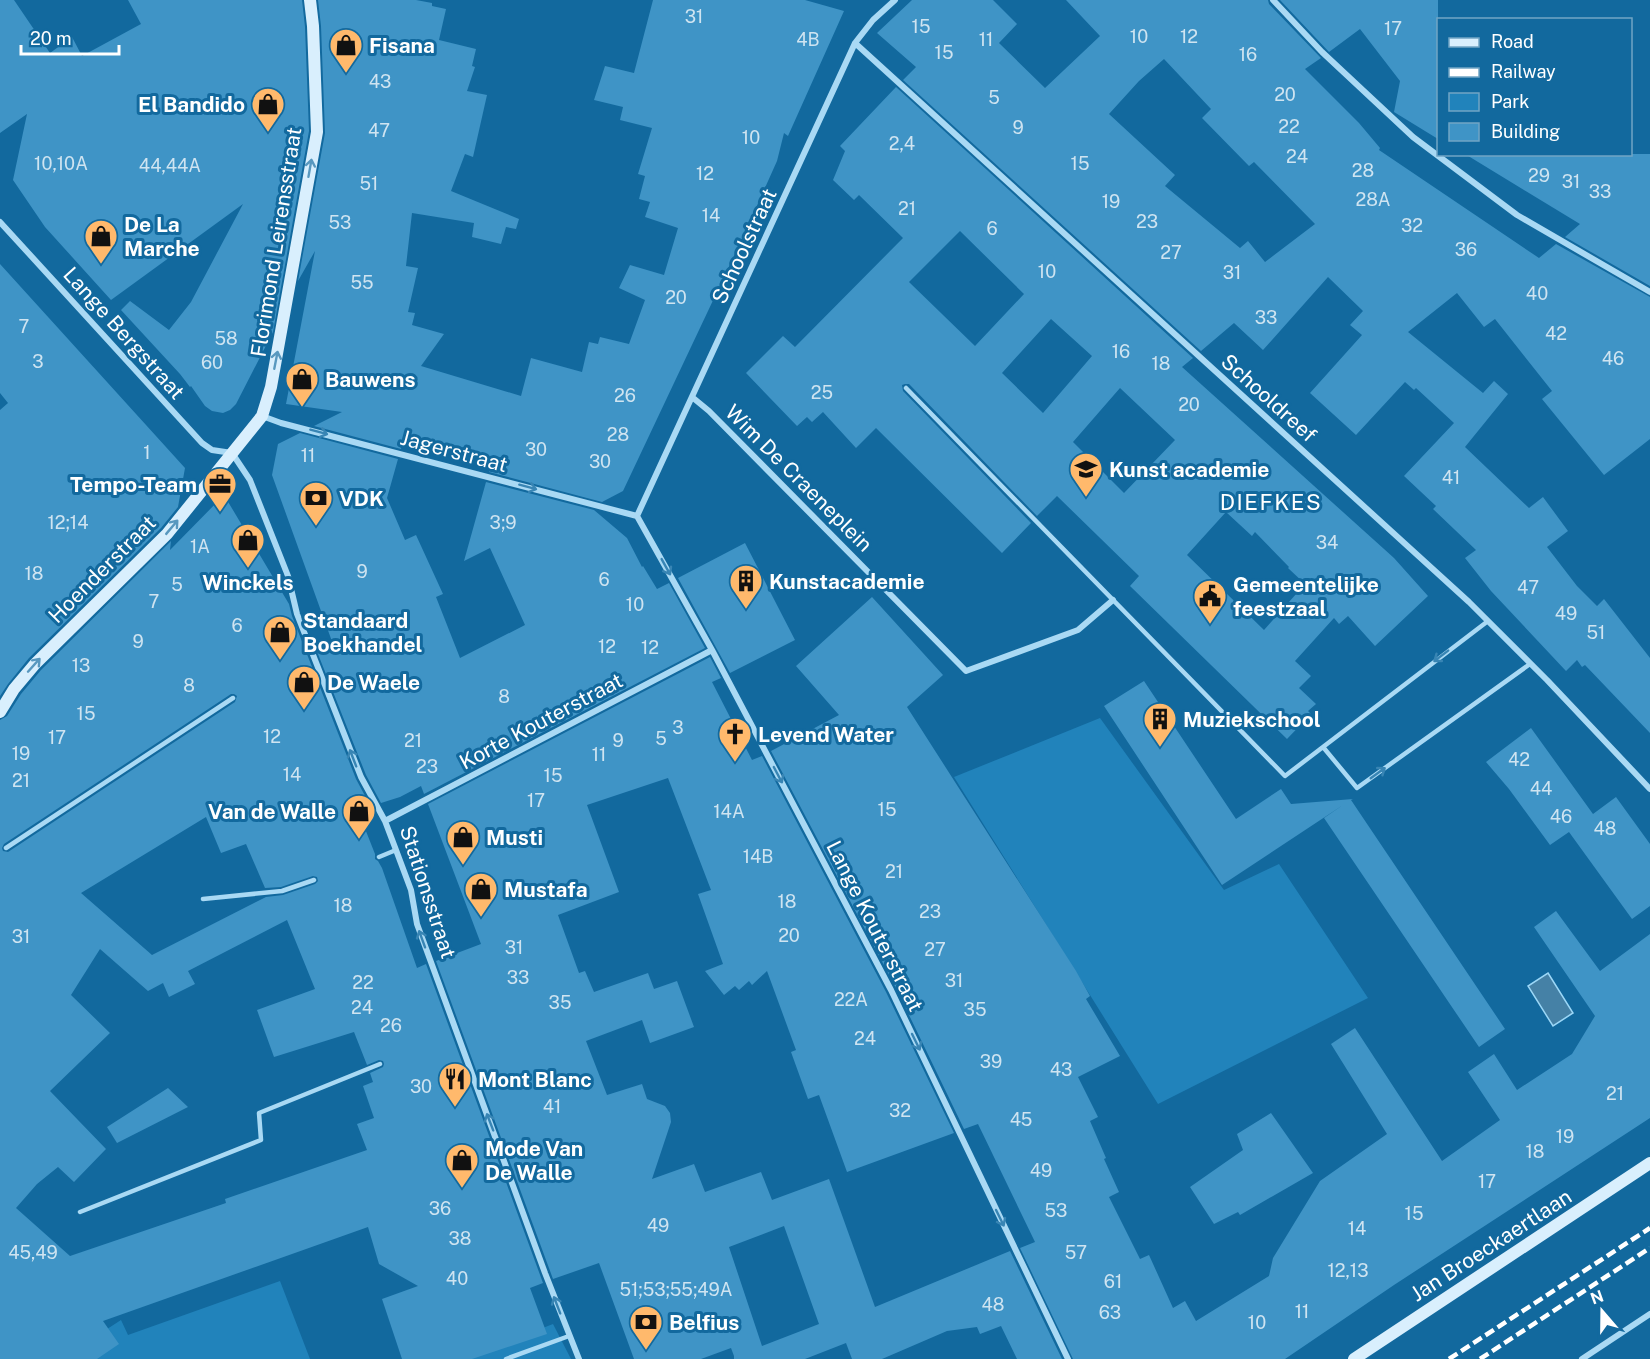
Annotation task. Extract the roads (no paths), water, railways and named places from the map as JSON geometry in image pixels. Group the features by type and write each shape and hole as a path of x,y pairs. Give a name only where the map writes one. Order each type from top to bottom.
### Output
{"street":[{"name":"Florimond Leirensstraat","path":"262,416 273,376 316,132 313,26 310,0"},
{"name":"Schoolstraat","path":"637,516 855,43 873,20 895,0"},
{"path":"1273,0 1322,52 1413,137 1437,155"},
{"name":"Schooldreef","path":"855,43 1488,621 1650,789"},
{"path":"1438,156 1517,215 1650,292"},
{"name":"Lange Bergstraat","path":"0,222 202,443 212,450 232,453"},
{"name":"Wim De Craeneplein","path":"692,397 717,419 966,671 1078,630 1113,600"},
{"path":"232,453 262,416"},
{"name":"Jagerstraat","path":"262,416 281,423 637,516"},
{"name":"Hoenderstraat","path":"0,712 14,689 35,664 167,534 232,453"},
{"name":"Stationsstraat","path":"232,453 250,480 288,576 297,614 361,777 385,821 411,890 417,924 578,1359"},
{"name":"Lange Kouterstraat","path":"637,516 712,650 891,990 1068,1359"},
{"name":"Korte Kouterstraat","path":"385,821 712,650"},
{"name":"Jan Broeckaertlaan","path":"1354,1359 1650,1163"},
{"path":"1581,1359 1650,1314"}],"lane":[{"path":"906,388 1285,776 1488,621"},
{"path":"1323,747 1357,788 1530,664"},
{"path":"6,848 233,698"},
{"path":"379,856 396,850"},
{"path":"203,898 282,891 314,880"},
{"path":"80,1212 261,1140 259,1113 380,1064"},
{"path":"506,1359 569,1336"}],"railway":[{"path":"1449,1359 1650,1228"},
{"path":"1480,1359 1650,1248"}],"place":[{"name":"Fisana","path":"346,74"},
{"name":"El Bandido","path":"268,133"},
{"name":"De La Marche","path":"101,265"},
{"name":"Bauwens","path":"302,408"},
{"name":"Kunst academie","path":"1086,498"},
{"name":"Tempo-Team","path":"220,513"},
{"name":"VDK","path":"316,527"},
{"name":"Winckels","path":"248,569"},
{"name":"Kunstacademie","path":"746,610"},
{"name":"Gemeentelijke feestzaal","path":"1210,625"},
{"name":"Standaard Boekhandel","path":"280,661"},
{"name":"De Waele","path":"304,711"},
{"name":"Muziekschool","path":"1160,748"},
{"name":"Levend Water","path":"735,763"},
{"name":"Van de Walle","path":"359,840"},
{"name":"Musti","path":"463,866"},
{"name":"Mustafa","path":"481,918"},
{"name":"Mont Blanc","path":"455,1108"},
{"name":"Mode Van De Walle","path":"462,1189"},
{"name":"Belfius","path":"646,1351"}],"district":[{"name":"DIEFKES","path":"1271,502"}]}
